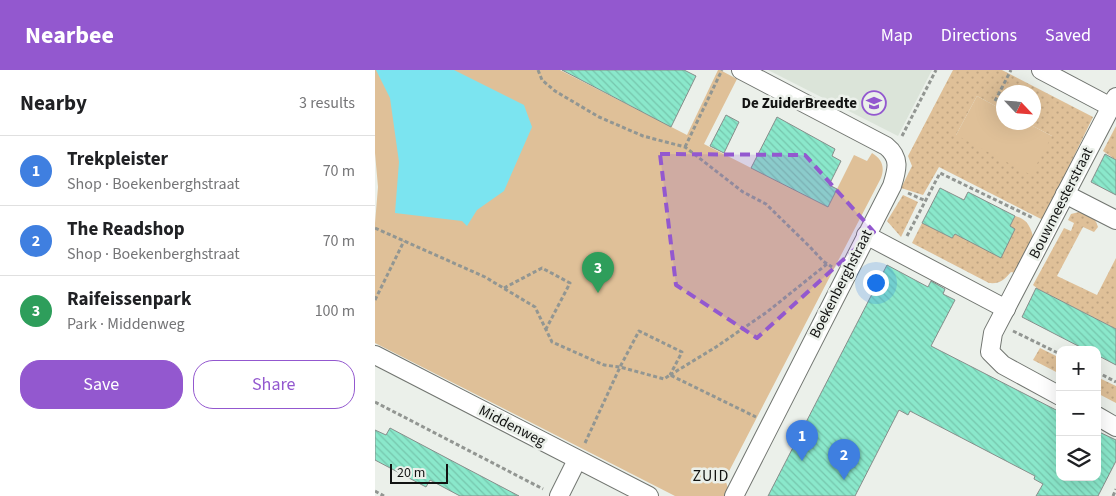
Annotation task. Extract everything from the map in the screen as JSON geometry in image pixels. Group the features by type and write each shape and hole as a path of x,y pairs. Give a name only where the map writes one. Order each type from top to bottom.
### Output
{"street":[{"path":"741,70 886,146 894,153"},
{"path":"1041,70 1113,102"},
{"name":"Bouwmeesterstraat","path":"1056,394 1003,365 990,352 993,333 1113,102"},
{"name":"Boekenberghstraat","path":"733,496 892,186 897,170 894,153"},
{"path":"1065,194 1116,220"},
{"path":"866,235 899,252 1002,316"},
{"name":"Middenweg","path":"375,355 649,496"},
{"path":"1101,418 1116,427"},
{"path":"553,494 577,460"}],"path":[{"path":"537,70 541,80 555,91 599,117 643,136 685,147 743,192 766,204 827,264 845,276"},
{"path":"685,147 722,70"},
{"path":"894,153 936,70"},
{"path":"995,101 1011,70"},
{"path":"899,252 940,174 1049,226"},
{"path":"375,228 485,277 535,307 551,342 603,365 620,367 664,378 716,347 767,312 827,264"},
{"path":"375,300 404,241"},
{"path":"504,288 542,268 570,282 546,330"},
{"path":"1002,316 1056,351"},
{"path":"577,460 620,367 639,331 682,352 670,376"},
{"path":"1101,374 1116,382"},
{"path":"670,376 770,424"},
{"path":"375,402 553,494"},
{"path":"1113,496 1116,489"},
{"path":"375,491 384,496"}],"highlighted area":[{"path":"660,154 805,155 874,232 757,338 676,285"}],"shaded area":[{"path":"375,70 560,70 687,135 718,70 720,70 737,79 704,144 828,207 854,155 867,161 872,153 878,158 883,167 881,178 725,479 728,488 724,496 675,496 375,343 375,223 378,187 375,153"},
{"name":"De ZuiderBreedte","path":"768,70 932,70 898,136"},
{"path":"953,70 1002,70 1031,85 996,85 996,106 977,96 956,135 1052,136 1040,130 1041,90 1093,117 1043,220 939,167 923,195 901,188 912,166 908,156"},
{"path":"977,96 996,106 996,130 1040,130 1052,136 1031,175 956,135"},
{"path":"1116,126 1116,160 1103,151"},
{"path":"903,195 918,202 901,237 887,221"},
{"path":"1079,212 1091,216 1098,227 1094,232 1083,227 1057,276 1097,295 1116,258 1116,329 1033,285 1064,228 1071,231 1074,223 1068,220 1071,214"},
{"path":"1015,216 1023,219 1028,225 1034,240 1016,273 1011,272 1004,279 996,283 989,283 912,243 922,223 952,238 955,234 1001,257 1015,229 1010,226"},
{"path":"1040,348 1056,356 1056,372 1033,360"},
{"path":"1101,379 1116,386 1116,403 1101,395"}],"water":[{"path":"376,70 454,70 524,105 532,127 504,191 477,210 467,226 462,221 395,213 399,162 390,98"}],"building":[{"path":"562,70 684,70 696,76 671,127"},
{"path":"726,115 739,122 724,153 710,146"},
{"path":"777,117 835,149 832,156 841,161 829,185 837,189 828,207 751,168"},
{"path":"1105,154 1116,160 1116,195 1091,182"},
{"path":"940,188 964,200 968,192 1015,216 1010,226 1015,229 1001,258 955,234 952,238 922,223"},
{"path":"887,265 928,287 931,281 945,289 943,294 955,300 931,346 1056,410 1056,481 1101,481 1101,433 1116,440 1116,461 1098,496 1036,496 1043,484 1034,479 1035,476 910,411 908,415 899,410 855,496 768,496"},
{"path":"1036,288 1116,329 1116,365 1101,357 1101,346 1078,346 1022,317"},
{"path":"390,428 519,496 460,496 430,480 426,487 375,460 375,430 386,435"}],"place":[{"name":"De ZuiderBreedte","path":"874,103"},
{"name":"Raifeissenpark","path":"598,293"},
{"name":"Trekpleister","path":"802,461"},
{"name":"The Readshop","path":"844,480"}],"district":[{"name":"ZUID","path":"711,476"}]}
